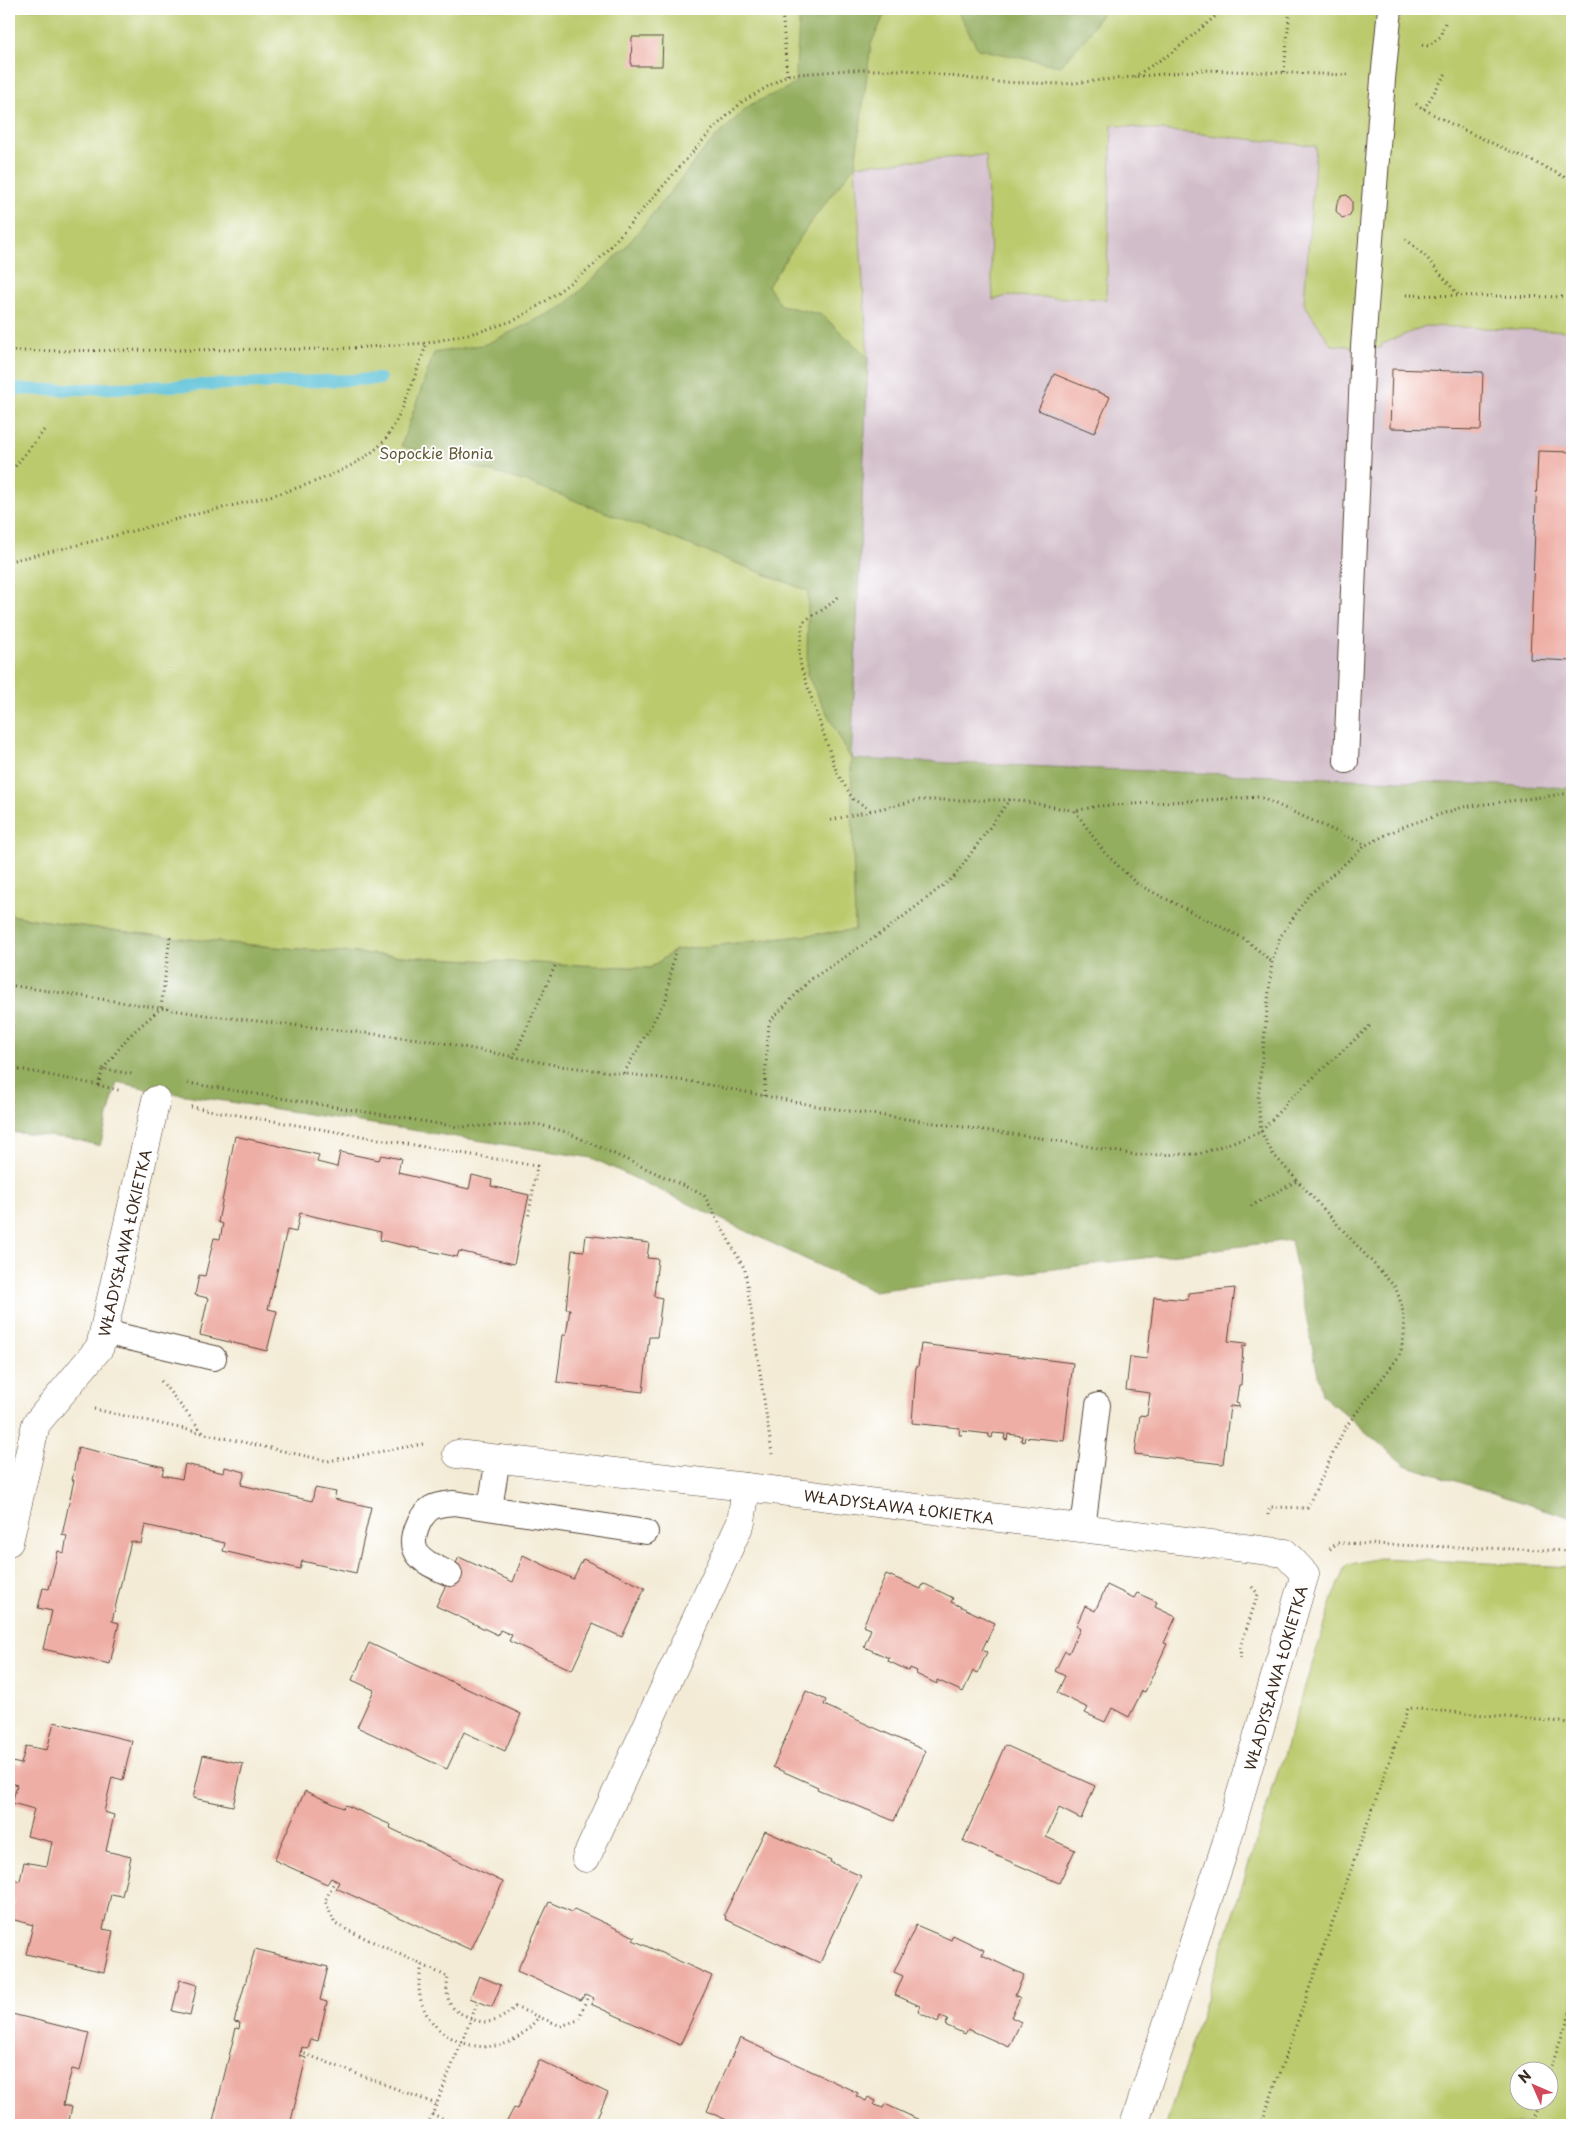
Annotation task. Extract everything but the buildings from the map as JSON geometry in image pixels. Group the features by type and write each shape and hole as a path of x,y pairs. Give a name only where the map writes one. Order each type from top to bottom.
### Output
{"street":[{"name":"WŁADYSŁAWA ŁOKIETKA","path":"9,1542 36,1424 100,1347 114,1334 156,1100"},
{"name":"WŁADYSŁAWA ŁOKIETKA","path":"457,1454 746,1487 1285,1554 1305,1574 1226,1844 1134,2125"},
{"path":"586,1858 741,1522 746,1487"}],"lane":[{"path":"1346,760 1363,347 1390,9"},
{"path":"114,1334 214,1358"},
{"path":"1083,1529 1098,1405"},
{"path":"490,1508 498,1458"},
{"path":"450,1574 427,1562 417,1553 415,1544 417,1526 429,1509 443,1504 454,1503 646,1532"}],"path":[{"path":"782,9 787,75"},
{"path":"1133,77 1174,51 1224,9"},
{"path":"1284,72 1290,9"},
{"path":"9,351 335,349 427,343 482,331 515,320 543,303 594,265 712,130 742,102 787,75 849,70 906,70 996,82 1064,84 1202,70 1332,73 1383,80 1441,120 1539,163 1572,181"},
{"path":"1424,110 1446,73"},
{"path":"1373,211 1427,258 1459,296"},
{"path":"1368,295 1572,297"},
{"path":"9,561 229,506 297,486 353,465 378,447 397,420 427,343"},
{"path":"9,474 45,429"},
{"path":"837,597 828,608 817,612 803,622 799,653 801,667 838,773 852,799 870,810"},
{"path":"1240,1663 1241,1646 1258,1594 1235,1564 1259,1550 1270,1507 1307,1508 1344,1428 1399,1356 1404,1343 1403,1305 1395,1287 1273,1154 1261,1132 1258,1099 1272,962 1280,937 1308,896 1366,845 1402,827 1463,808 1572,793"},
{"path":"831,820 918,800 1010,799 1075,811 1098,806 1260,797 1366,845"},
{"path":"764,1096 769,1022 810,980 886,930 954,877 1010,799"},
{"path":"1075,811 1104,852 1137,884 1245,939 1272,962"},
{"path":"98,1085 103,1069 129,1036 161,1008 170,937"},
{"path":"624,1073 666,999 675,950"},
{"path":"513,1058 556,964"},
{"path":"9,985 212,1016 428,1040 513,1058 694,1082 822,1107 1047,1139 1136,1155 1198,1154 1261,1132 1292,1097 1372,1024"},
{"path":"9,1069 24,1070 115,1089"},
{"path":"103,1069 140,1075"},
{"path":"186,1082 458,1127 538,1124 566,1132 704,1195 745,1270 778,1491"},
{"path":"156,1100 537,1166 528,1219"},
{"path":"1251,1206 1297,1181"},
{"path":"114,1334 204,1435"},
{"path":"57,1400 204,1435 328,1461 424,1444 441,1462 457,1454"},
{"path":"1305,1574 1337,1543 1572,1551"},
{"path":"1261,2125 1408,1708 1572,1723"},
{"path":"335,1880 325,1901 335,1924 448,1977 448,2000 453,2008 471,2019 491,2022 501,2019 515,2007 561,2026 578,2020 588,1996"},
{"path":"422,1965 419,1985 423,2006 433,2024 448,2037 460,2043 488,2048 508,2043 526,2032 539,2017"},
{"path":"428,2125 477,2004"},
{"path":"1553,2062 1572,2007"},
{"path":"300,2052 436,2104"},
{"path":"1531,2125 1536,2112"},
{"path":"432,2114 459,2125"}],"shaded area":[{"path":"1112,125 1316,146 1304,303 1331,345 1381,348 1382,344 1425,326 1572,331 1572,788 851,759 868,357 855,165 986,155 993,300 1007,296 1106,299"}],"green space":[{"name":"Sopockie Błonia","path":"9,9 1572,9 1572,331 1425,326 1382,344 1381,348 1331,345 1304,303 1316,146 1112,125 1106,299 1007,296 993,300 986,155 855,165 868,357 851,759 855,930 675,950 650,968 409,957 249,945 168,937 9,915"},
{"path":"800,9 887,9 871,44 855,165 810,223 768,286 781,305 822,315 868,357 851,759 807,675 808,591 530,483 401,446 434,353 486,344 563,307 625,248 708,145 750,105 795,84"},
{"path":"956,9 1104,9 1086,38 1060,66 978,49"},
{"path":"851,759 1572,788 1572,1518 1405,1465 1322,1395 1291,1240 873,1291 592,1158 153,1090 117,1082 100,1146 74,1139 9,1132 9,915 168,937 248,945 409,957 650,968 675,950 855,930"},
{"path":"1379,1558 1572,1567 1572,2125 1166,2125 1338,1583 1347,1565"}],"waterway":[{"path":"9,389 54,390 380,379"}]}
